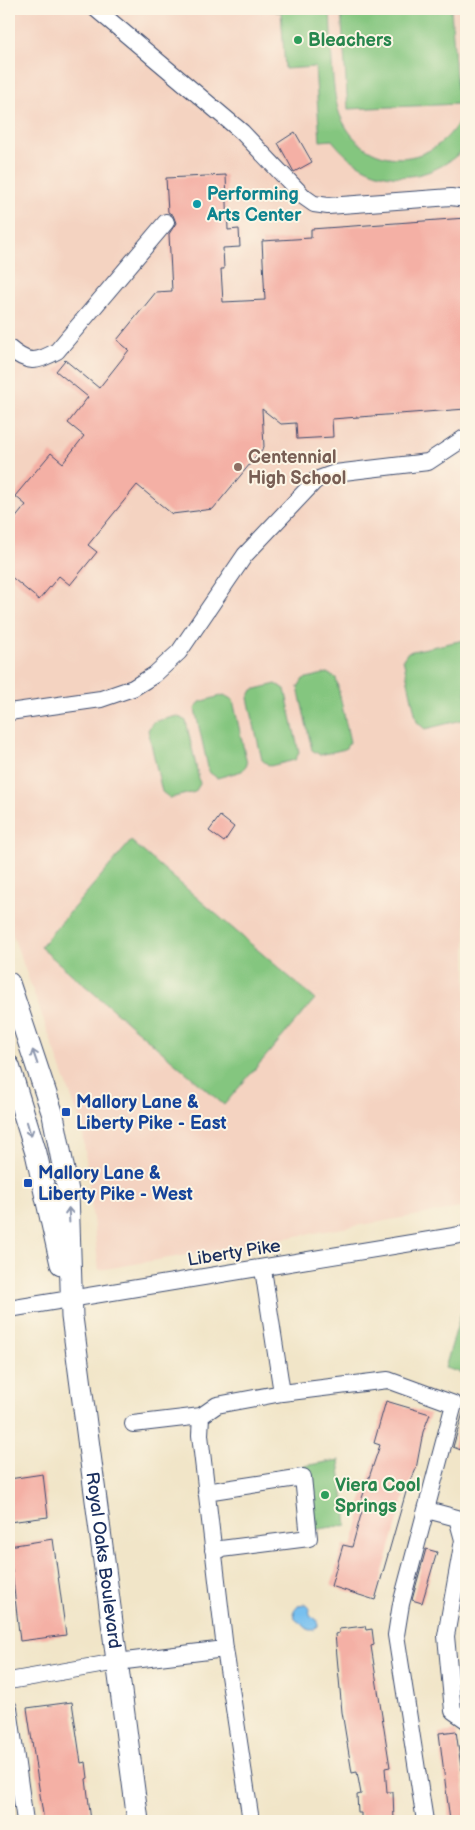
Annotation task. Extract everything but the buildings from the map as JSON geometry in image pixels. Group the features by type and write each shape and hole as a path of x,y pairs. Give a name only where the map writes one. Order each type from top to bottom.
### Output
{"main road":[{"path":"9,983 39,1068 60,1146 68,1192 71,1299"},
{"path":"9,1066 15,1104 36,1153 71,1299"},
{"name":"Royal Oaks Boulevard","path":"71,1299 138,1821"}],"street":[{"path":"96,9 242,132 304,197 314,204 328,206 451,197 466,199"},
{"path":"9,348 30,361 42,360 57,351 166,222"},
{"path":"9,712 101,699 133,688 154,675 179,652 245,555 316,480 335,473 428,462 466,437"},
{"name":"Liberty Pike","path":"9,1310 466,1234"},
{"path":"263,1269 282,1394"},
{"path":"134,1424 201,1416 217,1405 388,1380 454,1404 401,1604 396,1635 425,1821"},
{"path":"201,1416 200,1435 225,1649 251,1821"},
{"path":"206,1492 304,1478 309,1538 213,1550"},
{"path":"427,1510 458,1518 463,1540 446,1636 452,1711 466,1720"},
{"path":"9,1681 117,1662 225,1649"},
{"path":"9,1708 26,1821"}],"shaded area":[{"name":"Centennial High School","path":"9,9 466,9 466,1207 99,1270 82,1126 9,925"}],"green space":[{"path":"276,9 330,9 334,92 337,104 340,115 352,136 368,149 386,157 406,158 425,152 442,142 456,125 466,104 466,147 450,160 433,170 416,175 398,176 380,174 362,167 346,155 332,140 320,141 315,67 285,69 281,12 276,12"},
{"path":"341,9 451,9 458,104 348,109"},
{"path":"466,641 466,719 425,729 417,722 403,659 408,652"},
{"path":"327,673 336,678 350,742 345,749 320,755 312,750 298,687 303,679"},
{"path":"276,684 285,689 299,753 295,760 270,766 262,760 248,698 252,690"},
{"path":"224,695 233,700 247,764 242,771 217,778 209,772 195,709 200,702"},
{"path":"177,716 186,721 200,784 195,792 170,798 162,792 148,730 153,722"},
{"path":"131,841 315,999 224,1105 40,947"},
{"path":"461,1313 466,1315 466,1374 445,1368"},
{"name":"Viera Cool Springs","path":"339,1460 347,1525 312,1530 303,1466"}],"water":[{"path":"304,1604 309,1607 310,1615 317,1620 318,1626 314,1630 309,1630 295,1619 294,1611 299,1605"}],"place":[{"name":"Bleachers","path":"298,40"},
{"name":"Performing Arts Center","path":"197,204"},
{"name":"Centennial High School","path":"238,467"},
{"name":"Mallory Lane & Liberty Pike - East","path":"66,1112"},
{"name":"Mallory Lane & Liberty Pike - West","path":"28,1183"},
{"name":"Viera Cool Springs","path":"325,1495"}]}
